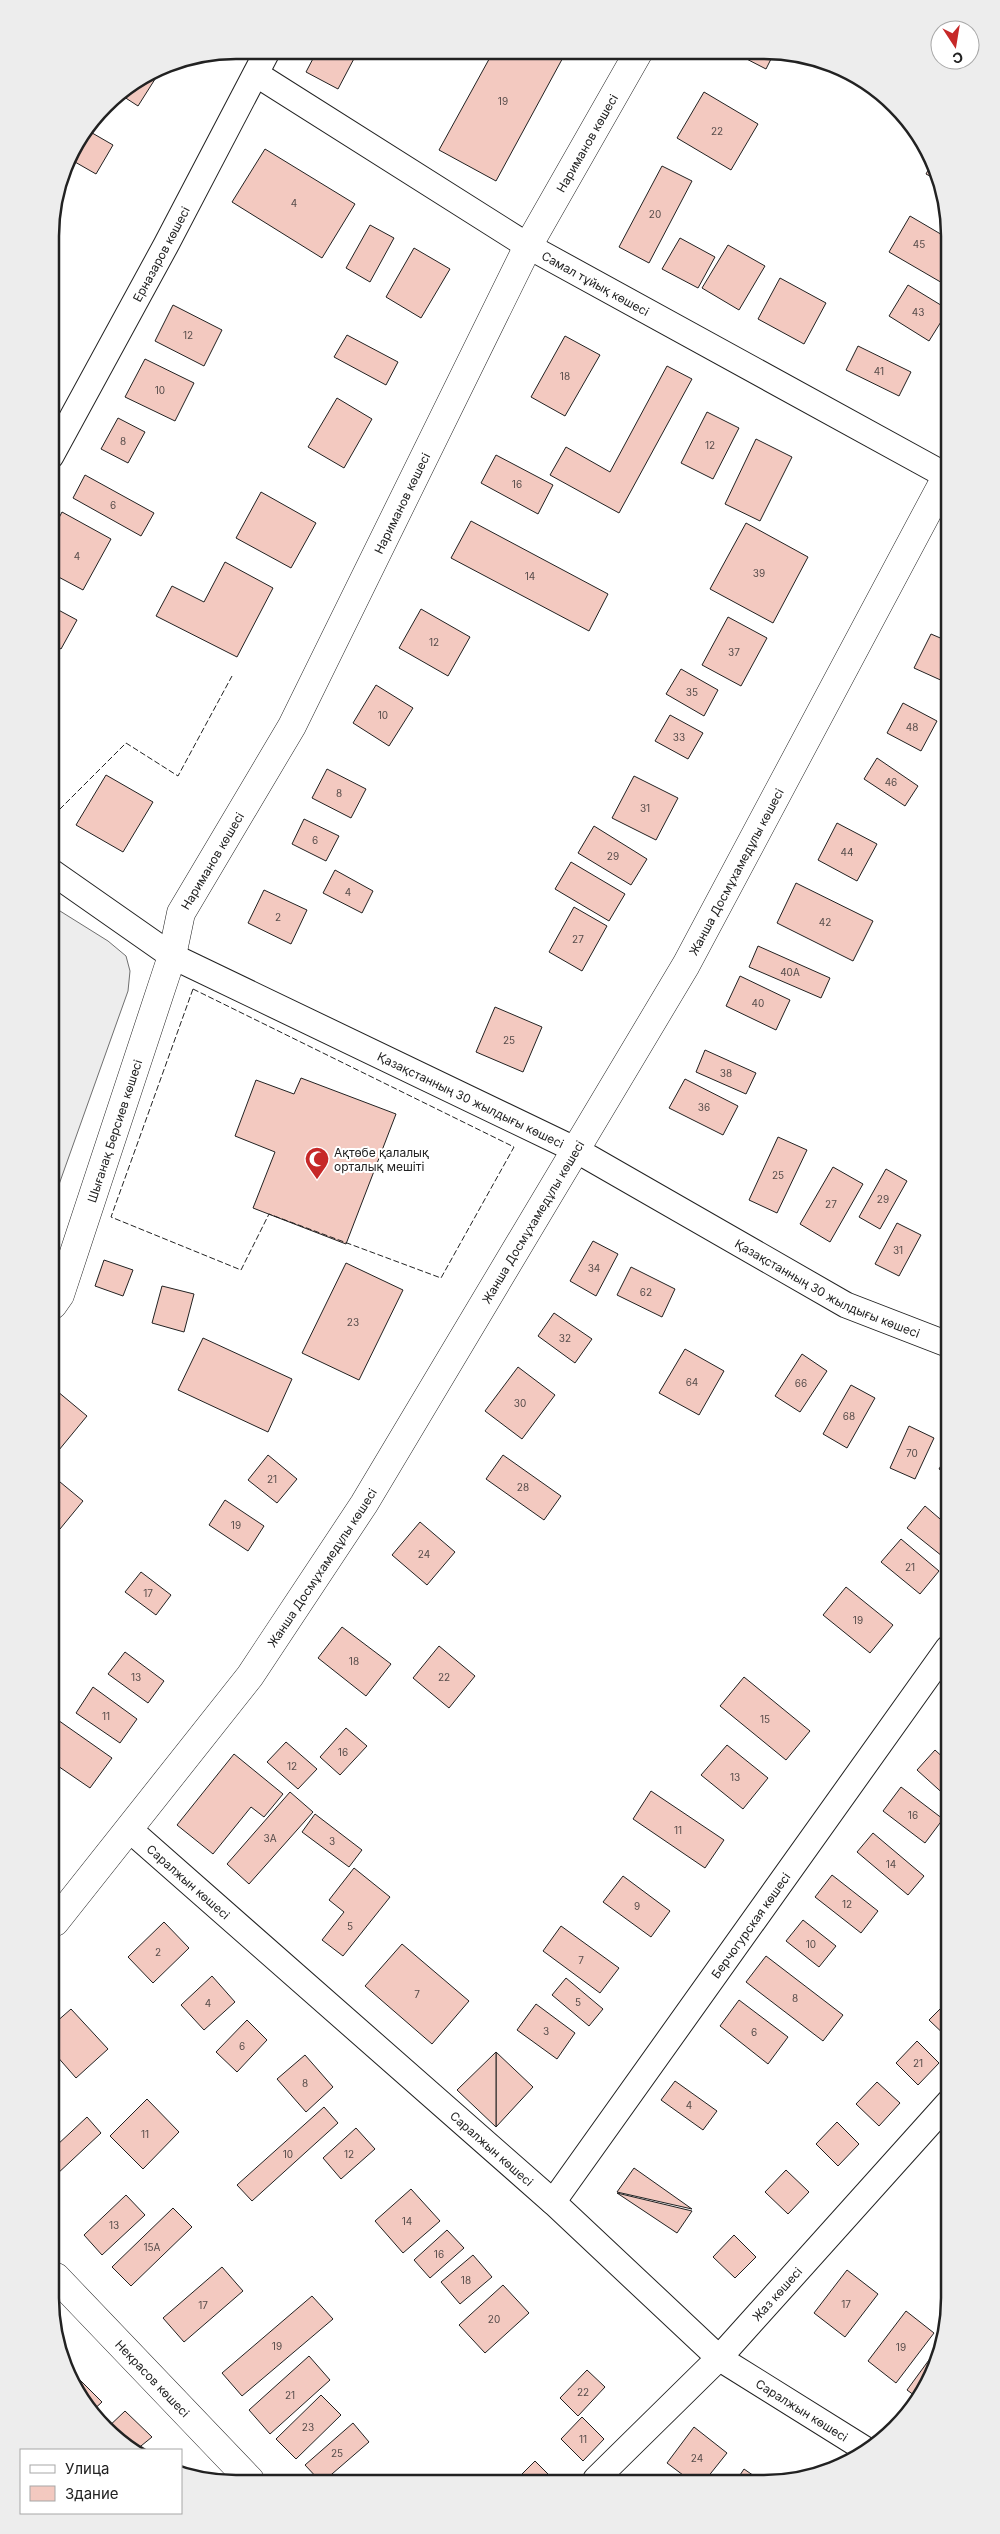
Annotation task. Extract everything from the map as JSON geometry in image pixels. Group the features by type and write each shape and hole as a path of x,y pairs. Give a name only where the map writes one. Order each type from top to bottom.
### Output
{"street":[{"name":"Ерназаров көшесі","path":"59,441 264,59"},
{"name":"Нариманов көшесі","path":"172,956 181,913 292,726 528,246 634,59"},
{"name":"Самал тұйық көшесі","path":"256,74 528,246 941,475"},
{"name":"Жанша Досмұхамедұлы көшесі","path":"59,1917 130,1830 250,1676 364,1504 686,965 941,483"},
{"name":"Қазақстанның 30 жылдығы көшесі","path":"59,877 172,956 576,1150 846,1304 941,1342"},
{"name":"Шығанақ Берсиев көшесі","path":"59,1296 172,956"},
{"name":"Берчогурская көшесі","path":"553,2202 941,1658"},
{"name":"Саралжын көшесі","path":"130,1830 553,2202 719,2358 861,2447"},
{"name":"Жаз көшесі","path":"600,2475 719,2358 941,2111"},
{"name":"Некрасов көшесі","path":"59,2280 245,2475"}],"shaded area":[{"path":"59,910 108,941 126,956 130,971 128,991 59,1184"}],"building":[{"path":"313,59 354,59 338,89 306,72"},
{"path":"489,59 562,59 496,181 439,150"},
{"path":"747,59 771,59 766,69"},
{"path":"156,77 138,106 125,98 137,88"},
{"path":"704,92 758,124 731,170 677,138"},
{"path":"91,133 113,145 96,174 75,162"},
{"path":"265,149 355,204 322,258 232,202"},
{"path":"662,166 692,181 649,263 619,247"},
{"path":"910,216 941,234 941,282 889,252"},
{"path":"370,225 394,238 370,282 346,268"},
{"path":"680,238 715,257 698,288 662,269"},
{"path":"728,245 765,266 739,310 702,288"},
{"path":"414,248 450,269 421,318 386,297"},
{"path":"780,278 826,303 804,344 758,319"},
{"path":"908,285 941,305 941,322 929,341 889,316"},
{"path":"173,305 222,330 204,366 155,341"},
{"path":"347,335 398,362 386,385 334,357"},
{"path":"565,336 600,355 565,416 531,397"},
{"path":"858,346 911,372 899,396 846,370"},
{"path":"145,359 194,383 175,421 125,397"},
{"path":"667,366 692,379 619,513 550,475 566,447 610,472"},
{"path":"337,398 372,419 344,468 308,447"},
{"path":"707,412 739,428 713,479 681,463"},
{"path":"118,418 145,432 128,463 101,449"},
{"path":"756,439 792,457 760,521 725,504"},
{"path":"496,455 553,485 538,514 481,483"},
{"path":"85,475 154,513 141,536 73,498"},
{"path":"261,492 316,523 291,568 236,538"},
{"path":"62,512 111,539 83,590 59,577 59,518"},
{"path":"471,521 608,594 589,631 451,558"},
{"path":"746,523 808,557 773,623 710,589"},
{"path":"225,562 273,588 237,657 156,616 172,586 204,602"},
{"path":"421,609 470,637 448,676 399,648"},
{"path":"59,610 77,620 61,649 59,648"},
{"path":"728,617 767,638 741,686 702,665"},
{"path":"931,634 941,638 941,680 914,668"},
{"path":"681,669 718,690 704,716 666,694"},
{"path":"376,685 413,708 389,746 353,723"},
{"path":"903,703 937,721 921,751 887,733"},
{"path":"670,715 703,733 688,759 655,741"},
{"path":"877,758 918,786 905,806 864,779"},
{"path":"327,769 366,789 351,818 312,798"},
{"path":"106,775 153,802 123,852 76,825"},
{"path":"634,776 678,798 656,840 612,818"},
{"path":"304,819 339,836 326,861 292,844"},
{"path":"837,823 877,844 857,881 818,860"},
{"path":"594,826 647,859 631,885 578,853"},
{"path":"571,862 625,894 609,921 555,889"},
{"path":"335,870 373,891 362,913 323,893"},
{"path":"796,883 873,921 853,961 777,923"},
{"path":"264,890 307,910 291,944 248,923"},
{"path":"574,907 607,926 582,971 549,952"},
{"path":"758,946 830,978 821,998 749,967"},
{"path":"740,976 790,1000 776,1030 726,1006"},
{"path":"495,1007 542,1027 523,1072 476,1052"},
{"path":"705,1050 756,1073 746,1094 696,1072"},
{"name":"Ақтөбе қалалық орталық мешіті","path":"301,1078 396,1114 346,1244 253,1208 275,1152 235,1136 256,1080 294,1094"},
{"path":"685,1079 738,1106 723,1135 669,1108"},
{"path":"778,1137 807,1150 777,1213 749,1200"},
{"path":"833,1167 863,1184 830,1242 800,1224"},
{"path":"886,1169 907,1181 880,1229 859,1217"},
{"path":"897,1223 921,1235 899,1276 875,1264"},
{"path":"593,1241 618,1254 596,1296 570,1281"},
{"path":"104,1260 133,1270 123,1296 95,1286"},
{"path":"346,1263 403,1290 359,1380 302,1353"},
{"path":"631,1267 675,1289 662,1317 617,1295"},
{"path":"162,1286 194,1294 184,1332 152,1323"},
{"path":"554,1313 592,1339 575,1363 538,1336"},
{"path":"203,1338 292,1379 268,1432 178,1390"},
{"path":"685,1349 724,1371 699,1415 659,1393"},
{"path":"802,1354 827,1371 800,1412 775,1396"},
{"path":"518,1367 555,1395 522,1439 485,1411"},
{"path":"851,1385 875,1398 847,1448 823,1434"},
{"path":"59,1393 87,1416 59,1450"},
{"path":"909,1426 934,1438 915,1479 890,1468"},
{"path":"268,1455 297,1479 277,1503 248,1480"},
{"path":"503,1455 561,1496 544,1520 486,1479"},
{"path":"59,1481 83,1501 59,1528"},
{"path":"225,1500 264,1526 248,1551 209,1525"},
{"path":"925,1506 941,1520 941,1555 907,1528"},
{"path":"420,1522 455,1552 427,1585 392,1555"},
{"path":"901,1539 939,1571 920,1594 881,1562"},
{"path":"141,1572 171,1595 156,1615 125,1592"},
{"path":"846,1587 893,1625 870,1653 823,1615"},
{"path":"342,1627 391,1664 366,1696 318,1658"},
{"path":"439,1646 475,1676 449,1708 413,1678"},
{"path":"125,1652 164,1681 148,1703 108,1674"},
{"path":"744,1677 810,1731 786,1760 720,1706"},
{"path":"93,1687 137,1719 120,1743 76,1713"},
{"path":"59,1721 112,1758 90,1788 59,1767"},
{"path":"346,1728 367,1746 340,1775 320,1757"},
{"path":"286,1742 317,1769 298,1789 267,1762"},
{"path":"727,1745 768,1778 743,1809 701,1775"},
{"path":"935,1750 941,1756 941,1792 917,1770"},
{"path":"234,1754 283,1794 264,1817 251,1807 213,1854 177,1825"},
{"path":"901,1787 941,1817 941,1822 925,1843 883,1811"},
{"path":"651,1791 724,1840 705,1868 633,1819"},
{"path":"290,1792 313,1812 249,1884 227,1864"},
{"path":"315,1814 362,1850 349,1867 302,1832"},
{"path":"873,1833 924,1876 908,1895 857,1852"},
{"path":"354,1868 390,1897 343,1956 322,1940 344,1912 329,1900"},
{"path":"832,1875 878,1911 861,1933 815,1897"},
{"path":"623,1876 670,1911 651,1937 603,1902"},
{"path":"803,1920 836,1946 819,1967 786,1941"},
{"path":"164,1922 189,1948 153,1983 128,1957"},
{"path":"561,1926 619,1968 600,1993 543,1951"},
{"path":"402,1944 469,2001 432,2044 365,1986"},
{"path":"766,1956 843,2015 823,2041 746,1982"},
{"path":"212,1976 235,2002 204,2030 181,2005"},
{"path":"566,1978 603,2009 589,2026 552,1995"},
{"path":"739,2000 788,2037 768,2064 720,2026"},
{"path":"536,2004 575,2033 557,2059 517,2030"},
{"path":"941,2008 941,2031 929,2020"},
{"path":"71,2009 108,2049 76,2078 59,2059 59,2020"},
{"path":"247,2020 267,2040 237,2072 216,2052"},
{"path":"917,2041 939,2063 918,2085 896,2063"},
{"path":"496,2052 533,2087 496,2127"},
{"path":"496,2052 496,2127 457,2090"},
{"path":"305,2055 333,2087 306,2112 277,2079"},
{"path":"675,2081 717,2111 703,2130 661,2100"},
{"path":"877,2082 900,2103 879,2126 856,2104"},
{"path":"147,2099 179,2132 143,2169 110,2136"},
{"path":"324,2107 338,2123 252,2201 237,2185"},
{"path":"87,2117 101,2133 59,2172 59,2143"},
{"path":"837,2122 859,2144 838,2166 816,2144"},
{"path":"356,2128 375,2149 341,2179 323,2158"},
{"path":"634,2168 692,2209 617,2192"},
{"path":"786,2170 809,2192 788,2214 765,2192"},
{"path":"411,2189 440,2221 403,2253 375,2221"},
{"path":"617,2193 692,2211 677,2233"},
{"path":"126,2195 145,2215 102,2255 84,2235"},
{"path":"173,2208 192,2227 131,2286 112,2267"},
{"path":"447,2230 464,2248 430,2278 414,2260"},
{"path":"734,2235 756,2257 735,2278 713,2257"},
{"path":"473,2255 492,2277 460,2304 441,2282"},
{"path":"222,2267 243,2291 184,2342 163,2318"},
{"path":"847,2270 878,2294 845,2337 814,2313"},
{"path":"503,2285 529,2313 485,2353 459,2325"},
{"path":"312,2296 333,2319 242,2396 222,2373"},
{"path":"906,2311 934,2333 896,2383 868,2361"},
{"path":"309,2356 330,2380 270,2434 249,2410"},
{"path":"931,2357 913,2395 907,2390"},
{"path":"587,2370 605,2387 578,2416 560,2398"},
{"path":"77,2377 102,2402 96,2407"},
{"path":"321,2395 341,2415 296,2459 276,2439"},
{"path":"125,2411 152,2437 139,2447 111,2425"},
{"path":"582,2417 604,2439 583,2461 561,2439"},
{"path":"353,2423 369,2442 331,2475 314,2475 305,2465"},
{"path":"694,2427 727,2453 709,2475 683,2475 667,2463"},
{"path":"535,2461 549,2475 521,2475"},
{"path":"744,2469 753,2475 740,2475"}],"fence":[{"path":"59,808 126,743 178,776 232,676"},
{"path":"193,989 514,1147 441,1278 269,1214 241,1270 111,1217 193,989"}],"place":[{"name":"Ақтөбе қалалық орталық мешіті","path":"317,1180"}]}
